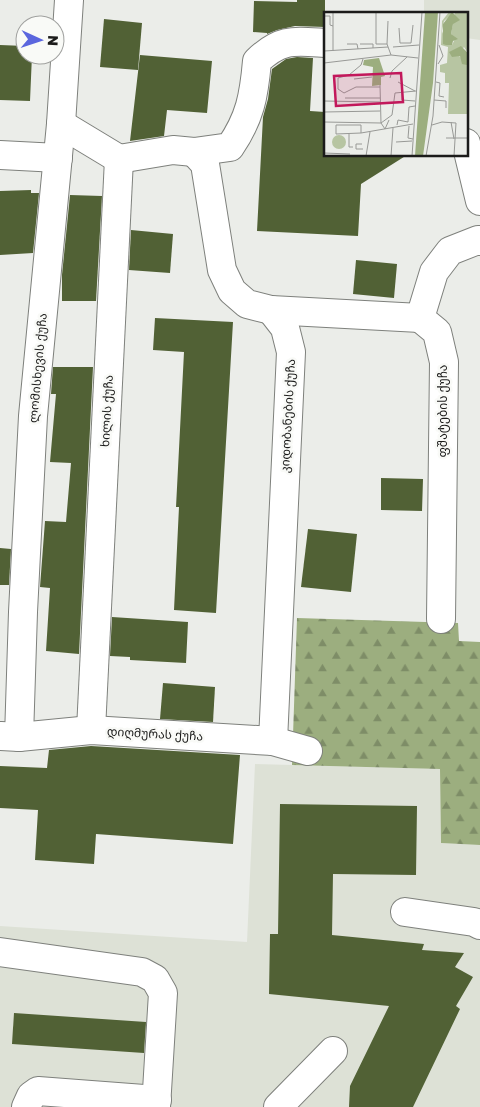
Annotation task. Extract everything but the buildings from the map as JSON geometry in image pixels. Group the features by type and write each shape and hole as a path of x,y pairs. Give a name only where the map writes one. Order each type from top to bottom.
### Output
{"street":[{"name":"ლომისხევის ქუჩა","path":"10,736 23,612 33,416 61,124 69,0"},
{"path":"61,124 119,159 173,150 194,152 230,148 242,130 255,93 257,61 271,48 295,41 324,43"},
{"path":"468,151 480,201"},
{"path":"194,152 205,164 222,270 232,291 247,304 271,310 420,318 434,272 450,251 478,240 480,241"},
{"path":"0,155 58,158"},
{"name":"ხილის ქუჩა","path":"91,730 119,159"},
{"name":"კიდობანების ქუჩა","path":"271,310 285,328 291,352 273,741"},
{"name":"ფშატების ქუჩა","path":"420,318 437,332 444,362 441,619"},
{"name":"დიღმურას ქუჩა","path":"10,736 91,730 273,741 308,750"},
{"path":"405,912 474,922 480,925"},
{"path":"0,952 142,972 156,979 163,993 156,1103 38,1091 31,1096 26,1107"},
{"path":"278,1107 333,1051"}],"shaded area":[{"path":"424,0 480,0 480,40 468,38 468,12 424,12"},
{"path":"255,764 440,769 441,843 480,845 480,1107 0,1107 0,926 247,942"}],"green space":[{"path":"297,618 458,623 459,641 480,642 480,845 441,843 440,769 292,765"}]}
